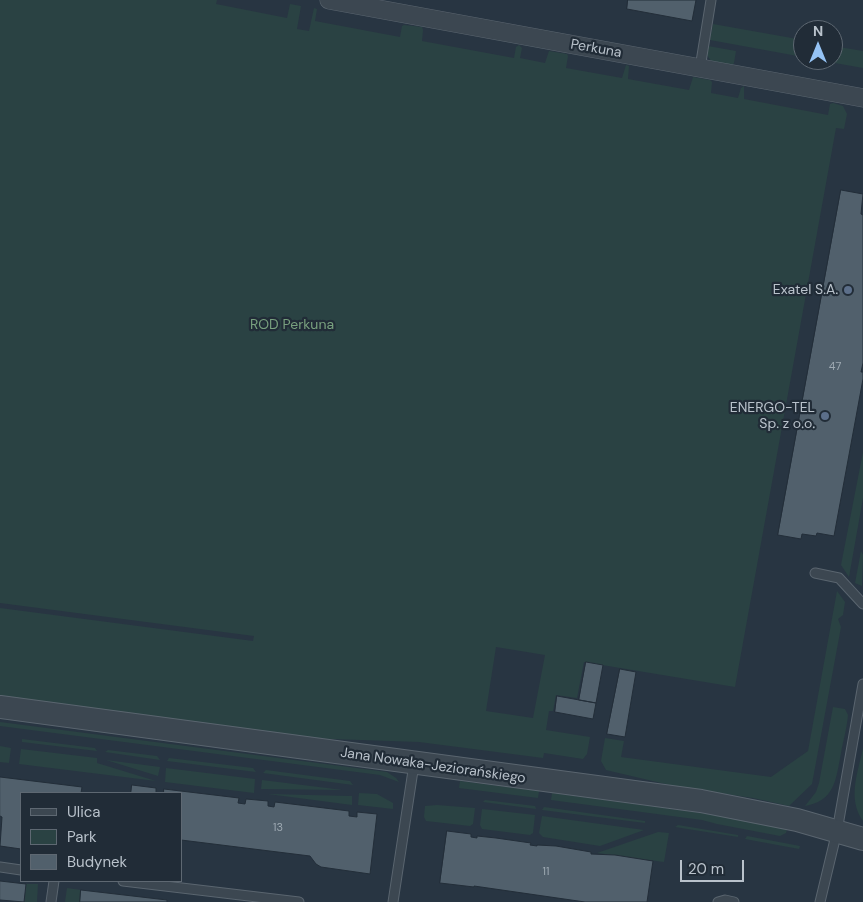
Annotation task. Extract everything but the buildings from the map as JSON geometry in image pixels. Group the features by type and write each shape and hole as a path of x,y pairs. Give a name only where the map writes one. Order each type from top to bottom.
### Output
{"street":[{"name":"Perkuna","path":"329,0 863,98"},
{"name":"Jana Nowaka-Jeziorańskiego","path":"0,707 701,801 761,812 863,839"}],"lane":[{"path":"700,68 711,0"},
{"path":"815,573 839,578 863,604"},
{"path":"820,902 862,702 863,684"},
{"path":"393,902 414,763"},
{"path":"0,867 20,870"},
{"path":"51,902 54,882"},
{"path":"130,882 299,902"},
{"path":"718,902 725,900 734,902"}],"green space":[{"name":"ROD Perkuna","path":"0,0 217,0 216,4 287,18 290,4 301,6 297,29 309,31 314,8 317,9 315,21 400,37 402,26 404,25 422,27 422,41 514,58 516,47 519,45 522,48 520,58 545,63 549,51 567,54 566,68 622,78 626,65 629,66 628,79 689,90 693,77 710,80 712,82 711,93 738,98 741,88 744,86 744,99 828,115 830,104 843,106 847,114 844,129 836,128 735,687 584,662 577,698 556,695 553,711 549,711 546,730 590,737 587,754 583,759 544,753 543,758 419,742 303,738 22,701 0,696 0,608 253,641 254,636 0,603","holes":["496,647 545,655 533,718 486,711"]},
{"path":"713,24 793,38 793,55 710,40"},
{"path":"708,46 736,51 734,63 732,65 711,61 707,55"},
{"path":"843,48 863,51 863,68 843,64"},
{"path":"863,452 863,498 849,577 841,565"},
{"path":"861,551 863,555 862,586 855,583"},
{"path":"837,591 845,602 843,615 838,619 841,627 812,784 789,806 753,798 678,787 606,770 601,761 605,738 624,741 621,757 771,777 808,751"},
{"path":"833,707 845,709 848,715 835,780 828,794 823,799 805,806 816,792 819,783"},
{"path":"0,722 387,772 399,782 380,775 0,726"},
{"path":"22,739 95,748 97,751 22,742"},
{"path":"0,746 11,748 9,763 0,762"},
{"path":"863,748 863,821 858,813 856,804 855,785"},
{"path":"21,749 97,758 97,763 156,781 19,764"},
{"path":"108,750 157,756 160,760 105,752"},
{"path":"169,758 253,768 256,772 167,761"},
{"path":"106,760 160,767 158,776"},
{"path":"166,768 255,779 254,793 165,782"},
{"path":"266,770 350,781 353,785 263,773"},
{"path":"262,780 343,790 261,789"},
{"path":"460,781 539,791 538,798 459,788"},
{"path":"359,793 377,794 393,803 393,809 358,805"},
{"path":"552,793 724,816 787,829 786,833 780,836 702,820 551,800"},
{"path":"268,794 352,796 352,805"},
{"path":"485,800 535,806 536,809 483,802"},
{"path":"425,806 475,808 473,824 470,826 426,821 424,817"},
{"path":"544,807 645,821 645,823 542,810"},
{"path":"482,809 535,815 533,833 530,835 482,829 480,825"},
{"path":"542,816 644,830 600,846 543,837 539,833"},
{"path":"678,825 738,835 738,837 675,827"},
{"path":"658,832 669,833 664,862 597,853"},
{"path":"747,836 800,846 799,849 745,839"},
{"path":"26,884 38,884 37,902 24,902"},
{"path":"67,888 81,890 80,902 65,902"}],"place":[{"name":"Exatel S.A.","path":"848,290"},
{"name":"ENERGO-TEL Sp. z o.o.","path":"825,416"}]}
